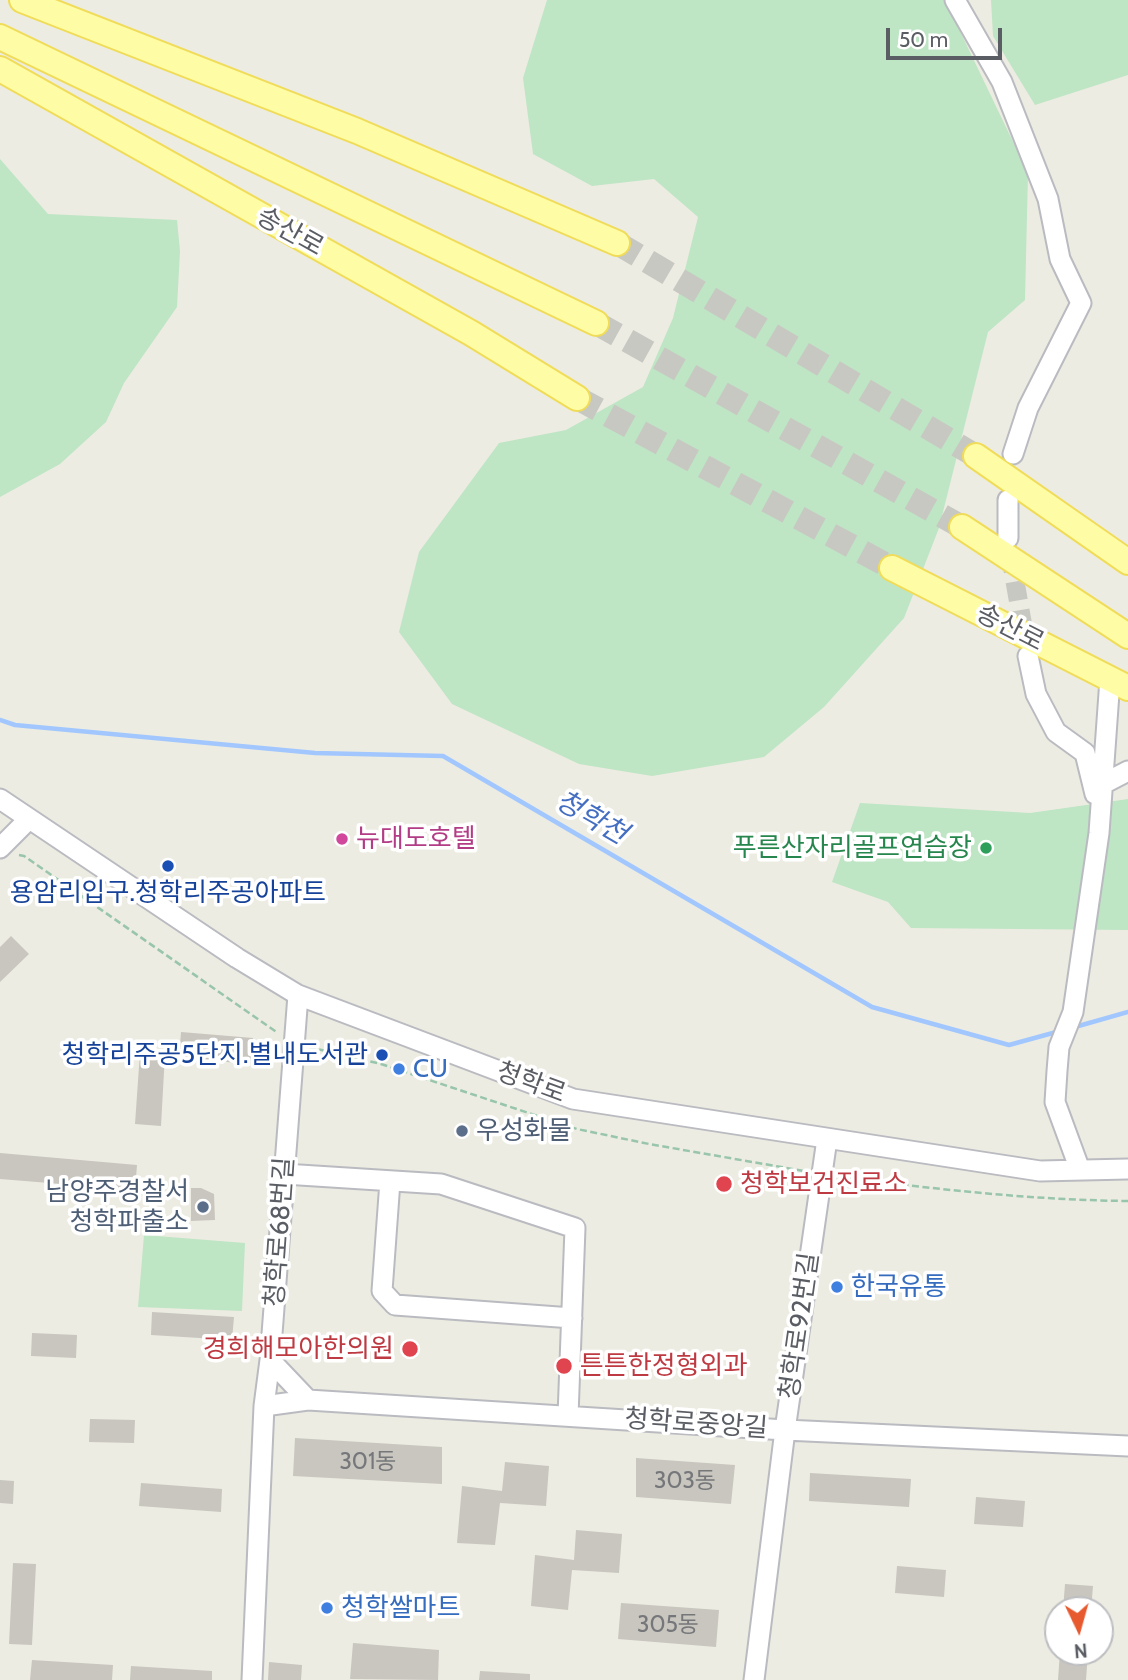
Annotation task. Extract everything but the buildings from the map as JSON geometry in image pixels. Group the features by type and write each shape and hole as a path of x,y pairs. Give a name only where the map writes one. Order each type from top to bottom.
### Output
{"main road":[{"path":"22,0 357,131 617,243"},
{"name":"송산로","path":"0,37 596,323"},
{"name":"송산로","path":"0,69 471,333 578,398"},
{"path":"976,456 1128,562"},
{"name":"송산로","path":"962,527 1128,636"},
{"name":"송산로","path":"892,568 1119,683"}],"street":[{"path":"955,0 1002,82 1048,199 1060,259 1082,303 1028,408 1013,454"},
{"path":"1007,538 1008,500"},
{"path":"1028,656 1036,694 1056,732 1085,753 1100,813"},
{"path":"1080,1170 1055,1102 1059,1047 1073,1012 1100,813 1101,785 1119,683"},
{"path":"1101,785 1128,771"},
{"name":"청학로","path":"0,799 237,958 298,995 573,1099 1040,1171 1128,1169"},
{"path":"0,848 28,820"},
{"name":"청학로68번길","path":"252,1680 264,1406 270,1360 298,995"},
{"name":"청학로92번길","path":"754,1680 785,1430 827,1139"},
{"path":"284,1174 441,1184 575,1228 568,1416"},
{"path":"390,1181 382,1291 395,1305 572,1318"},
{"path":"270,1360 308,1400"},
{"name":"청학로중앙길","path":"264,1406 308,1400 785,1430 1128,1446"}],"green space":[{"path":"547,0 945,0 1028,173 1025,300 988,332 939,528 904,618 824,707 764,757 652,776 579,764 452,704 399,632 419,552 499,443 566,430 643,387 673,318 698,217 654,179 592,186 533,154 523,78"},
{"path":"991,0 1128,0 1128,75 1035,105 993,36"},
{"path":"0,159 48,214 177,220 180,251 177,307 124,383 106,422 60,464 0,497"},
{"name":"푸른산자리골프연습장","path":"1128,799 1128,930 911,928 888,902 832,882 860,803 1030,813"},
{"path":"144,1235 245,1243 242,1311 138,1307"}],"waterway":[{"name":"청학천","path":"0,720 15,725 315,753 443,756 872,1007 1009,1045 1060,1031"},
{"name":"청학천","path":"1075,1027 1128,1012"}],"tunnel":[{"path":"617,243 976,456"},
{"path":"596,323 962,527"},
{"path":"577,398 892,568"},
{"path":"1010,553 1026,644"}],"place":[{"name":"뉴대도호텔","path":"342,839"},
{"name":"푸른산자리골프연습장","path":"986,848"},
{"name":"용암리입구.청학리주공아파트","path":"168,866"},
{"name":"청학리주공5단지.별내도서관","path":"382,1055"},
{"name":"CU","path":"399,1069"},
{"name":"우성화물","path":"462,1131"},
{"name":"청학보건진료소","path":"724,1184"},
{"name":"남양주경찰서 청학파출소","path":"203,1207"},
{"name":"한국유통","path":"837,1287"},
{"name":"경희해모아한의원","path":"410,1349"},
{"name":"튼튼한정형외과","path":"564,1366"},
{"name":"청학쌀마트","path":"327,1608"}]}
